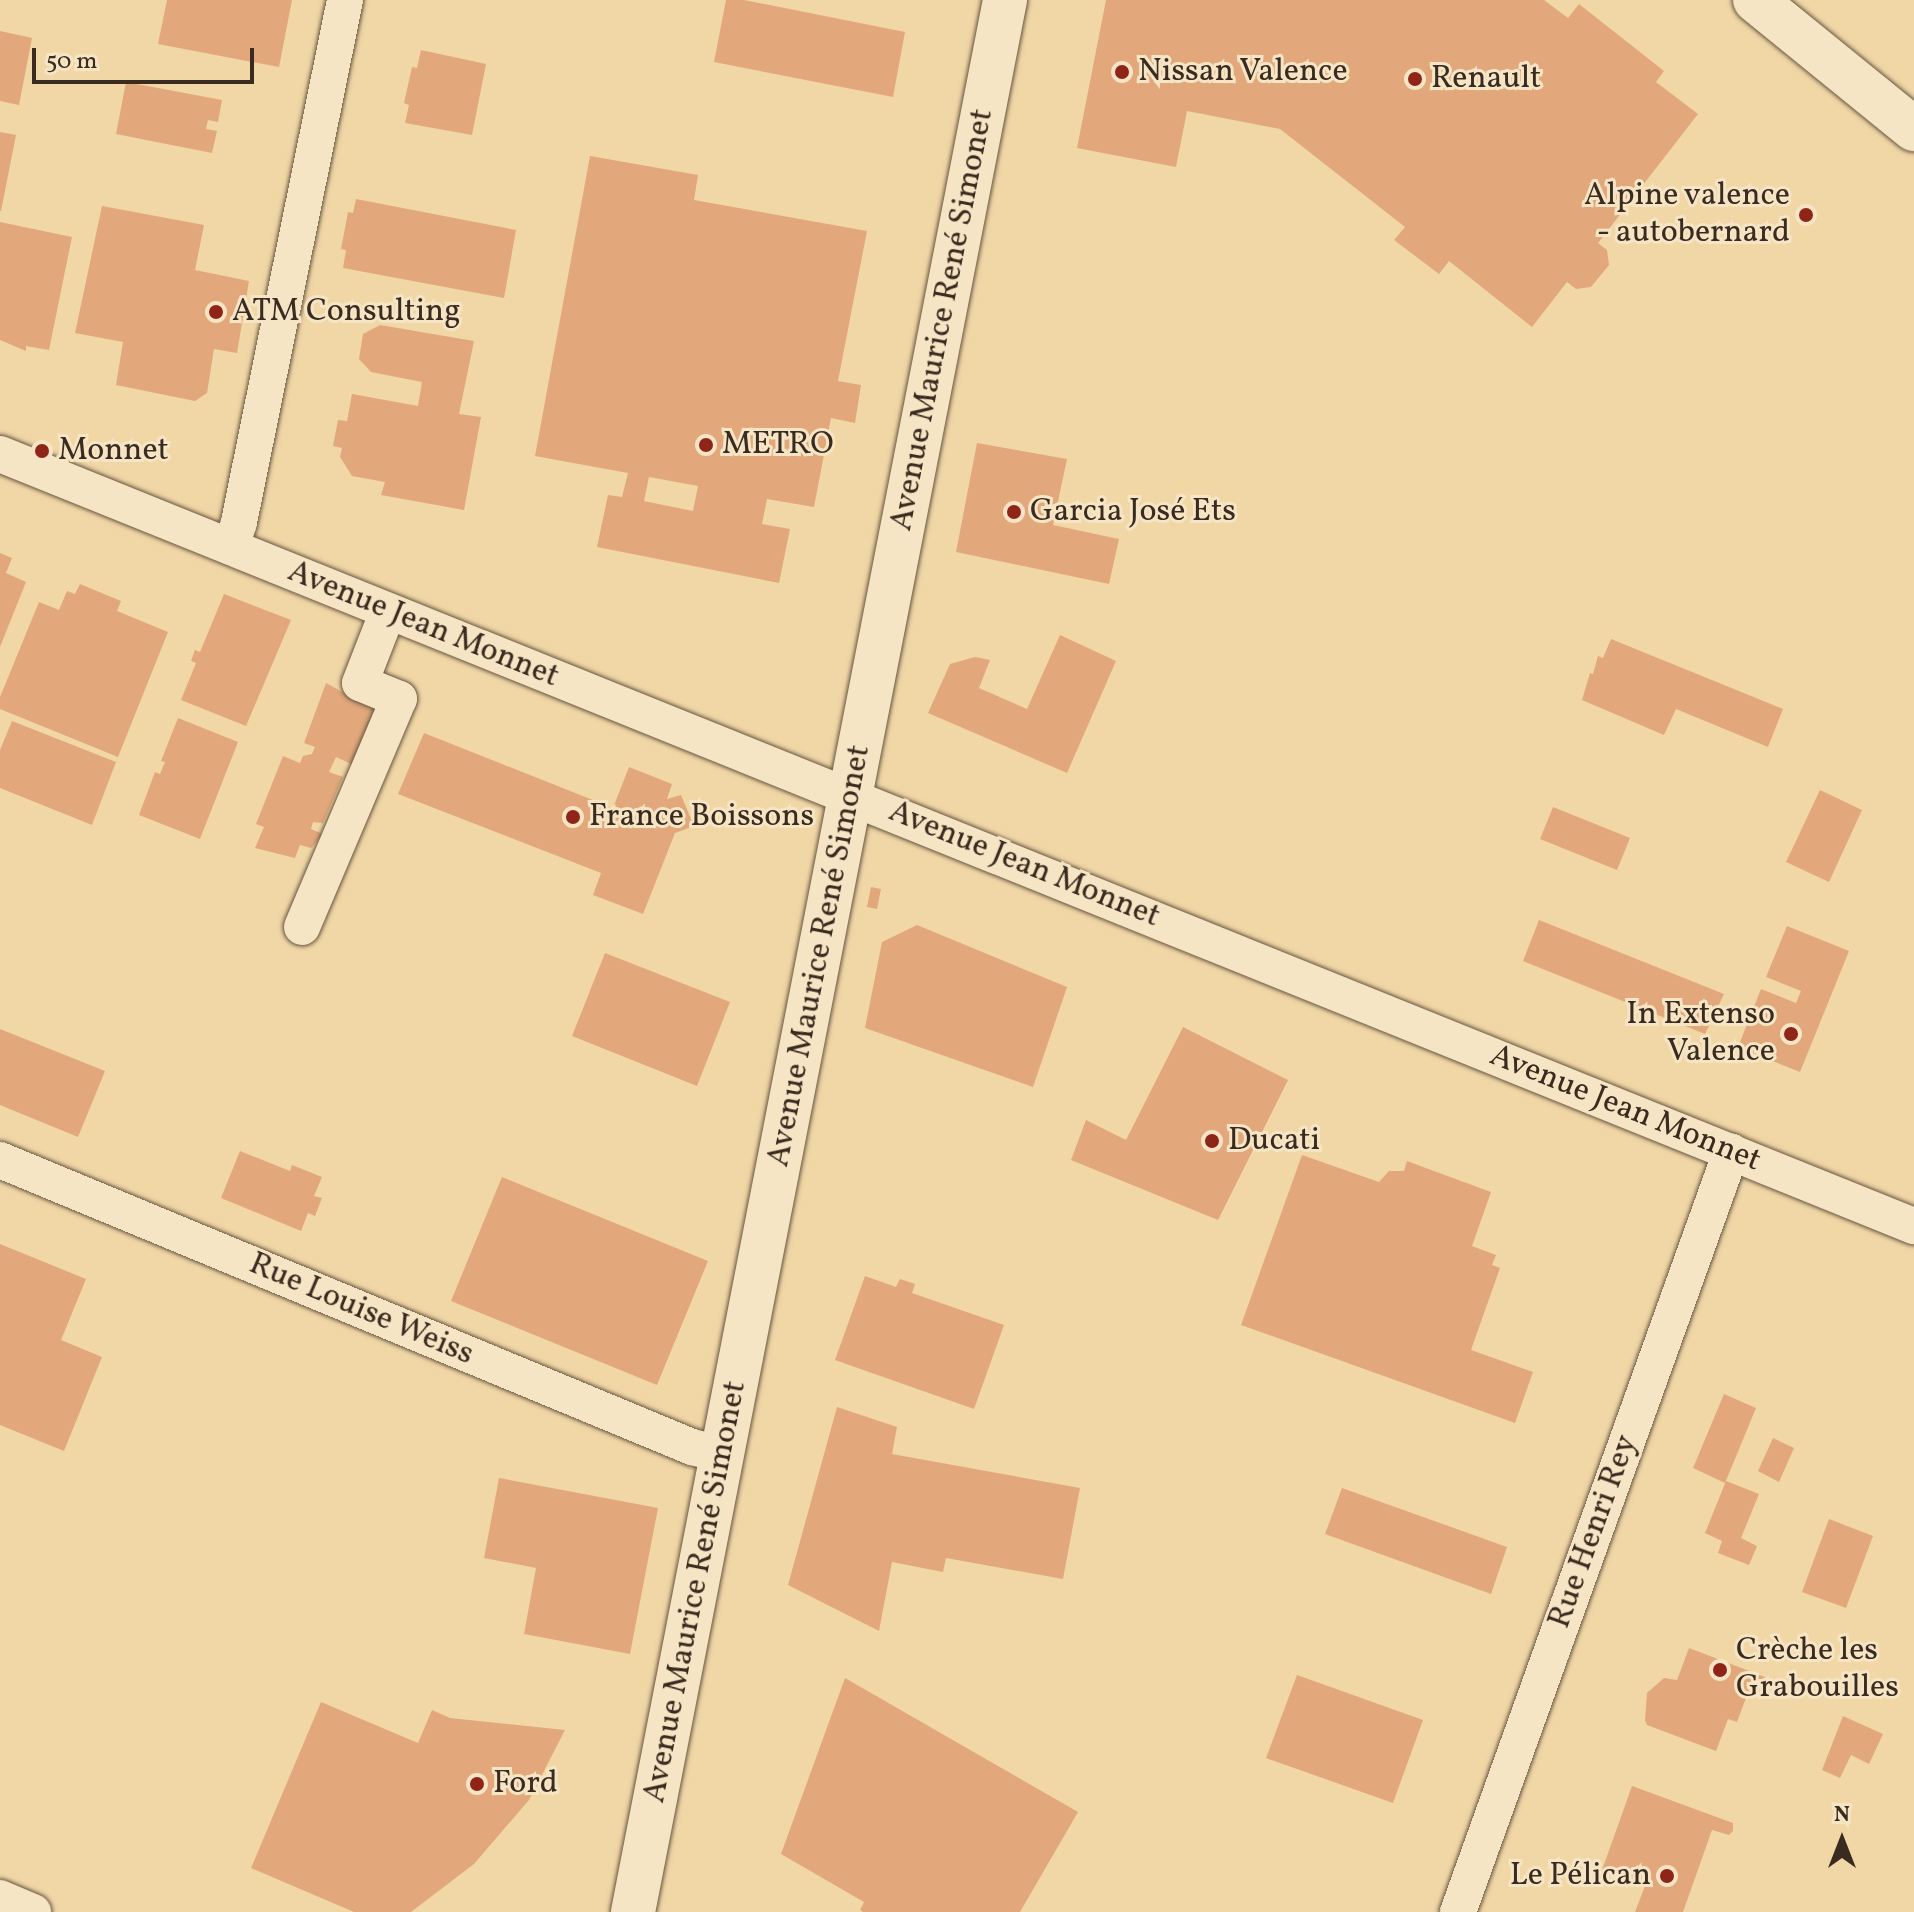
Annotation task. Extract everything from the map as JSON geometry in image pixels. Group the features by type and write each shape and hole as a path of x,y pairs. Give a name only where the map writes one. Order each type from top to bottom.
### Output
{"street":[{"path":"231,547 239,522 345,0"},
{"name":"Avenue Maurice René Simonet","path":"633,1912 1005,0"},
{"path":"1755,0 1914,129"},
{"name":"Avenue Jean Monnet","path":"0,454 1914,1226"},
{"path":"302,927 399,699 360,683 388,611"},
{"name":"Rue Henri Rey","path":"1458,1912 1731,1152"},
{"name":"Rue Louise Weiss","path":"0,1160 677,1441 723,1455"},
{"path":"0,1898 33,1912"}],"building":[{"path":"167,0 292,0 279,67 158,44"},
{"path":"726,0 744,0 905,32 893,97 714,62"},
{"path":"1106,0 1544,0 1568,18 1579,4 1664,71 1656,82 1698,114 1598,243 1607,250 1609,265 1591,287 1576,289 1567,282 1532,327 1449,261 1439,274 1394,240 1405,227 1280,129 1187,111 1176,167 1077,148"},
{"path":"0,31 32,38 19,105 0,101"},
{"path":"421,50 486,64 472,135 405,123 409,105 404,103 412,67 417,68"},
{"path":"126,82 222,100 218,122 208,120 206,129 217,131 212,153 116,134"},
{"path":"0,132 16,135 1,211 0,211"},
{"path":"590,156 698,175 694,200 867,231 838,381 861,385 855,423 831,418 814,507 767,499 762,524 790,529 779,583 597,547 608,495 622,497 628,473 535,456","holes":["649,477 698,486 693,511 644,501"]},
{"path":"356,199 516,230 504,298 343,268 346,250 341,249 348,212 353,213"},
{"path":"102,206 204,225 195,270 249,281 237,353 214,349 207,393 195,401 116,385 123,342 75,333"},
{"path":"0,222 72,237 49,350 26,346 26,351 0,340"},
{"path":"380,325 474,341 459,414 481,417 464,510 381,495 385,482 352,476 340,457 342,448 333,446 338,420 347,421 352,394 418,406 422,382 371,372 359,359 363,334"},
{"path":"977,443 1067,459 1053,525 1119,539 1109,584 956,552"},
{"path":"0,553 12,558 6,573 26,582 0,647"},
{"path":"80,584 121,601 117,611 168,632 118,757 0,709 0,697 39,602 59,610 67,591 75,594"},
{"path":"224,594 291,620 246,726 181,700 196,663 191,661 195,650 200,652"},
{"path":"1060,635 1116,661 1067,773 928,713 950,664 975,657 990,660 979,688 1027,709"},
{"path":"1611,639 1783,709 1768,747 1676,709 1664,735 1582,700 1598,656 1603,658"},
{"path":"326,683 357,700 384,706 358,767 336,757 329,772 343,777 323,823 313,822 311,829 323,834 311,848 300,845 295,858 255,848 264,827 256,824 283,756 300,763 303,756 312,754 315,747 304,743"},
{"path":"178,718 238,742 200,839 139,815 155,772 160,774 165,762 161,761"},
{"path":"12,721 116,762 92,825 0,788 0,750"},
{"name":"France Boissons","path":"424,733 613,808 629,767 672,784 667,799 681,795 694,826 675,833 643,914 593,895 601,873 398,794"},
{"path":"1820,790 1862,810 1829,882 1786,862"},
{"path":"1553,807 1630,838 1617,870 1540,839"},
{"path":"871,887 881,889 877,909 867,907"},
{"path":"1539,920 1724,994 1705,1034 1523,961"},
{"path":"917,925 1067,987 1033,1087 865,1028 882,942"},
{"path":"1787,926 1849,951 1800,1072 1738,1047 1761,989 1796,1003 1801,991 1766,977"},
{"path":"605,953 730,1002 697,1086 572,1036"},
{"path":"1183,1027 1288,1080 1218,1220 1071,1160 1086,1120 1126,1140"},
{"path":"0,1029 105,1071 78,1137 0,1105"},
{"path":"240,1151 290,1171 292,1165 322,1177 314,1196 322,1198 315,1216 308,1213 301,1231 221,1198"},
{"path":"1302,1155 1379,1182 1389,1171 1404,1171 1407,1161 1491,1192 1472,1246 1496,1255 1492,1265 1500,1268 1471,1350 1533,1372 1515,1423 1241,1325"},
{"path":"502,1177 708,1261 657,1385 451,1301"},
{"path":"0,1244 86,1279 61,1340 102,1357 64,1451 0,1425"},
{"path":"865,1276 896,1287 900,1279 915,1284 912,1293 1004,1325 974,1409 835,1360"},
{"path":"1724,1394 1756,1408 1725,1483 1693,1468"},
{"path":"837,1407 897,1427 892,1454 1080,1488 1063,1579 946,1558 943,1572 892,1562 879,1631 788,1585"},
{"path":"1773,1438 1794,1448 1779,1482 1758,1471"},
{"path":"499,1478 658,1508 630,1654 524,1634 536,1568 484,1558"},
{"path":"1726,1481 1759,1494 1741,1538 1757,1546 1749,1565 1718,1553 1722,1541 1705,1533"},
{"path":"1342,1488 1507,1547 1491,1594 1325,1534"},
{"path":"1829,1519 1873,1536 1846,1608 1802,1592"},
{"path":"1689,1648 1770,1679 1766,1687 1752,1682 1737,1722 1728,1719 1716,1751 1647,1725 1645,1720 1647,1693 1664,1678 1677,1680"},
{"path":"1297,1675 1423,1720 1393,1803 1266,1758"},
{"path":"845,1678 1078,1812 1020,1912 863,1912 860,1910 864,1902 781,1854"},
{"path":"321,1702 418,1743 432,1710 450,1718 565,1730 529,1800 474,1864 411,1912 354,1912 251,1868"},
{"path":"1843,1716 1883,1734 1869,1764 1851,1755 1840,1778 1822,1770"},
{"path":"1632,1786 1733,1823 1733,1831 1729,1835 1712,1830 1683,1912 1635,1912 1645,1886 1602,1870"}],"place":[{"name":"Nissan Valence","path":"1122,72"},
{"name":"Renault","path":"1415,79"},
{"name":"Alpine valence - autobernard","path":"1806,215"},
{"name":"ATM Consulting","path":"216,312"},
{"name":"METRO","path":"706,445"},
{"name":"Monnet","path":"42,451"},
{"name":"Garcia José Ets","path":"1014,512"},
{"name":"France Boissons","path":"573,817"},
{"name":"In Extenso Valence","path":"1791,1034"},
{"name":"Ducati","path":"1212,1141"},
{"name":"Crèche les Grabouilles","path":"1720,1670"},
{"name":"Ford","path":"477,1784"},
{"name":"Le Pélican","path":"1667,1876"}]}
